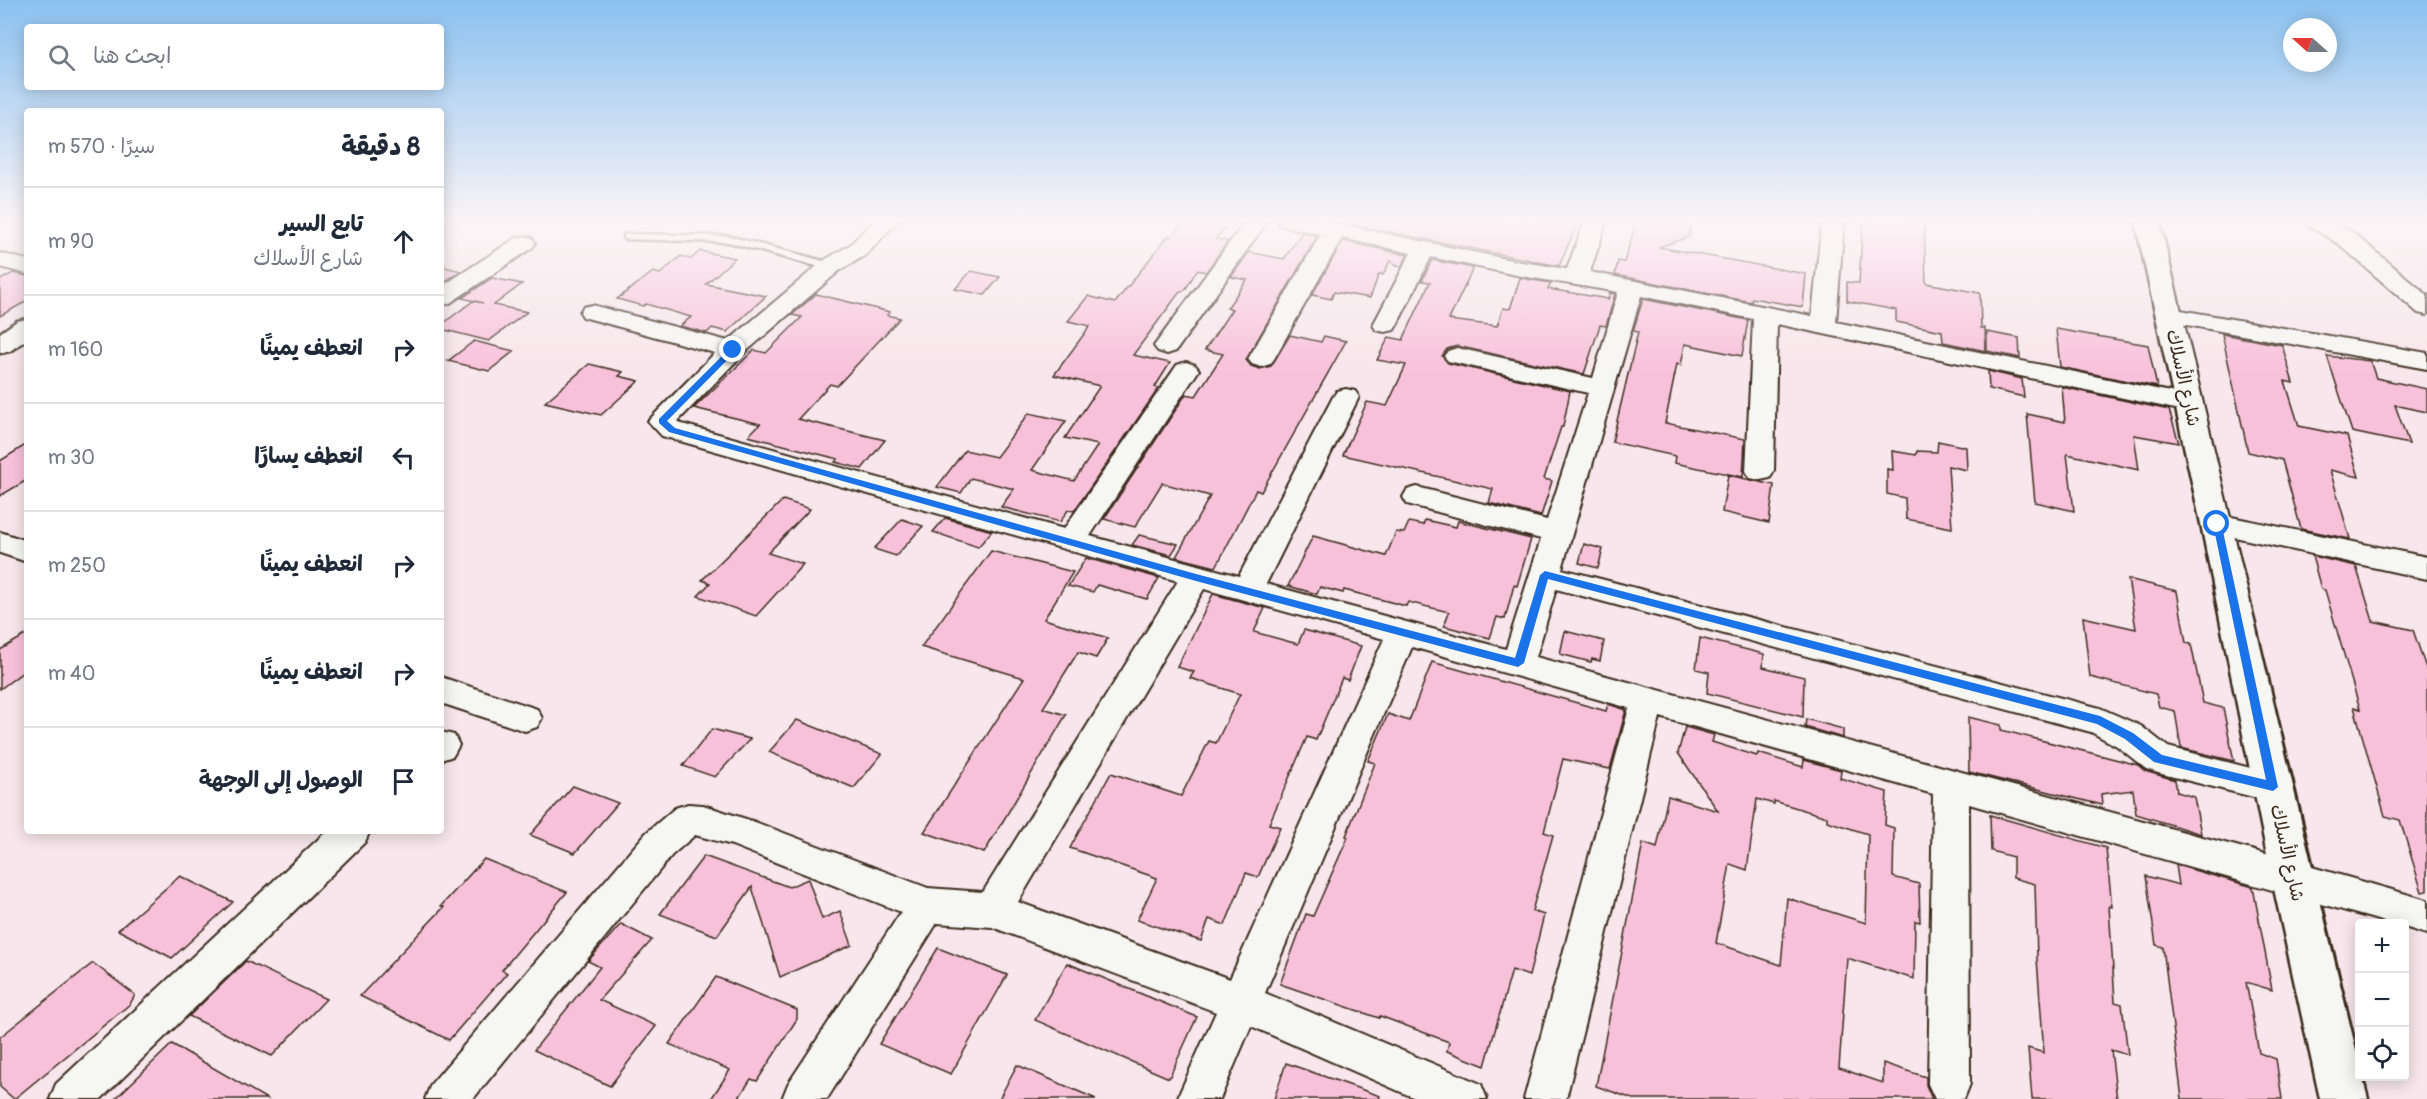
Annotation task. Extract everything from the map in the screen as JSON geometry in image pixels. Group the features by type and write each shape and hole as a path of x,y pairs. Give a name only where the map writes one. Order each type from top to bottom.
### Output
{"street":[{"path":"444,296 481,271"},
{"path":"825,271 733,350 662,421 672,430 1071,542 1518,663 1951,785 2292,875 2427,916"},
{"path":"1167,346 1220,271"},
{"path":"1262,359 1312,271"},
{"path":"1385,325 1413,271"},
{"path":"1538,271 1765,314 2189,404"},
{"path":"1576,277 1578,271"},
{"path":"1823,327 1828,271"},
{"name":"شارع الأسلاك","path":"2159,271 2217,524 2292,875 2344,1099"},
{"path":"2384,271 2427,308"},
{"path":"1518,663 1603,388 1631,288"},
{"path":"592,312 733,350"},
{"path":"1760,471 1765,314"},
{"path":"2169,315 2427,361"},
{"path":"0,345 24,329"},
{"path":"1457,356 1603,388"},
{"path":"1071,542 1186,370"},
{"path":"1247,591 1346,397"},
{"path":"1417,497 1557,533"},
{"path":"2217,524 2427,568"},
{"path":"0,542 24,551"},
{"path":"1545,575 2100,721 2129,736 2158,759 2273,787"},
{"path":"993,910 1196,577"},
{"path":"1198,1099 1403,632"},
{"path":"444,691 525,718"},
{"path":"1545,1099 1648,699"},
{"path":"1949,1084 1951,785"},
{"path":"446,1099 659,844 688,819 703,820 742,832 927,905 993,910 1240,1002 1466,1099"},
{"path":"71,1099 349,834"},
{"path":"803,1099 927,905"}],"building":[{"path":"444,271 461,271 444,282"},
{"path":"663,271 720,271 706,284 766,296 727,332 712,328 707,333 680,326 691,317 646,304 643,306 617,299 653,272 660,274"},
{"path":"971,271 1000,277 985,295 955,289"},
{"path":"1140,271 1196,271 1185,290 1179,293 1133,355 1170,363 1155,387 1159,388 1074,511 1068,510 1060,522 1001,507 1014,489 971,478 961,493 937,487 965,450 996,457 1029,413 1066,421 1032,470 1074,481 1098,445 1065,438 1100,386 1054,375 1090,326 1068,321 1088,296 1115,303"},
{"path":"1235,271 1297,271 1246,360 1251,366 1260,369 1271,366 1290,335 1321,342 1324,336 1346,341 1261,492 1256,490 1216,567 1176,557 1210,496 1162,483 1135,527 1104,519 1186,394 1196,396 1223,354 1205,350 1232,309 1227,308 1247,280 1231,277"},
{"path":"1326,271 1385,271 1383,275 1379,274 1370,298 1334,292 1331,299 1312,295"},
{"path":"1427,271 1471,271 1449,320 1497,326 1503,308 1510,309 1520,278 1551,283 1548,289 1608,299 1610,293 1615,294 1606,326 1600,325 1584,374 1457,346 1447,349 1442,356 1448,363 1570,391 1563,427 1561,427 1544,479 1552,481 1541,516 1489,503 1493,489 1343,455 1367,402 1387,406 1406,365 1377,360 1389,337 1403,340 1430,282 1422,281"},
{"path":"1616,271 1791,271 1806,274 1803,307 1752,298 1751,302 1615,275"},
{"path":"1860,271 1926,271 1926,283 1980,293 1981,328 1985,328 1986,351 1943,342 1942,331 1896,322 1896,310 1847,301 1847,282 1859,283"},
{"path":"13,273 24,275 24,303 0,316 0,280"},
{"path":"492,278 522,284 494,305 527,312 489,341 444,330 444,323 473,301 483,303 462,298"},
{"path":"816,294 890,312 887,315 900,318 837,386 830,384 798,419 885,440 862,469 835,462 838,459 748,436 760,424 694,408 754,350 766,353 802,317 792,315"},
{"path":"1643,299 1748,320 1742,356 1685,344 1681,365 1677,364 1665,423 1745,439 1743,477 1674,463 1675,456 1612,442 1638,332 1633,331"},
{"path":"2056,329 2148,345 2157,387 2060,367"},
{"path":"1987,332 2019,338 2020,358 1987,351"},
{"path":"2222,334 2282,345 2293,383 2285,381 2299,426 2347,436 2359,477 2330,470 2350,539 2301,529 2282,460 2248,452"},
{"path":"474,341 514,351 489,371 448,361"},
{"path":"2327,356 2370,361 2376,378 2427,389 2427,412 2395,405 2409,444 2352,432"},
{"path":"589,364 623,372 619,376 639,381 601,415 545,402"},
{"path":"1988,371 2022,379 2024,397 1989,389"},
{"path":"2062,387 2169,410 2179,443 2134,435 2139,470 2067,454 2074,511 2035,502 2027,414 2065,422"},
{"path":"1938,441 1966,447 1967,470 1948,466 1952,528 1906,519 1905,498 1887,494 1887,469 1893,470 1892,451 1916,455 1917,451 1937,452"},
{"path":"24,446 24,482 0,496 0,461"},
{"path":"1728,475 1774,485 1769,523 1722,512"},
{"path":"783,500 810,509 768,553 803,564 756,616 698,596 710,583 702,580"},
{"path":"945,518 992,531 978,547 933,532"},
{"path":"902,519 923,526 896,556 874,549"},
{"path":"1425,520 1456,527 1458,521 1531,539 1517,586 1514,585 1505,619 1497,617 1490,638 1444,626 1449,612 1408,602 1406,606 1344,590 1343,593 1320,587 1317,594 1288,586 1313,536 1386,556 1396,532 1404,533 1409,522 1423,525"},
{"path":"1139,535 1178,544 1171,555 1132,545"},
{"path":"1584,544 1603,549 1598,568 1579,563"},
{"path":"991,551 1073,572 1044,619 1108,638 1096,658 1078,652 1043,708 1066,715 984,853 924,832 1024,678 921,647"},
{"path":"2312,556 2356,566 2373,621 2413,630 2427,671 2427,891 2422,892 2400,820 2385,816 2354,707 2360,709 2325,590 2321,589"},
{"path":"1086,558 1159,578 1147,599 1097,585 1093,592 1068,586"},
{"path":"2128,579 2177,591 2186,643 2191,644 2203,703 2223,708 2234,761 2181,748 2175,711 2159,707 2156,694 2090,677 2083,617 2136,629"},
{"path":"1213,594 1265,608 1254,632 1298,644 1304,630 1361,646 1348,680 1342,678 1316,740 1307,737 1269,824 1280,827 1258,877 1246,873 1225,925 1209,919 1201,941 1137,920 1157,878 1070,848 1111,773 1181,796 1209,741 1216,743 1240,694 1190,678 1194,672 1177,667"},
{"path":"1565,631 1604,641 1600,661 1592,659 1591,662 1560,654"},
{"path":"24,636 24,671 0,689 0,650"},
{"path":"1700,638 1764,654 1763,667 1804,677 1803,717 1707,693 1709,672 1696,669"},
{"path":"1432,662 1606,711 1608,704 1626,710 1610,769 1563,759 1544,832 1553,835 1532,911 1544,915 1529,976 1512,970 1485,1066 1447,1051 1449,1042 1380,1016 1379,1018 1280,984 1306,914 1313,916 1348,837 1346,836 1375,763 1368,761 1388,714 1409,721"},
{"path":"1968,717 2001,725 2001,730 2138,765 2145,771 2175,780 2177,792 2194,797 2201,834 2136,814 2133,790 2101,794 2102,805 1969,772"},
{"path":"1806,719 1843,729 1843,738 1805,727"},
{"path":"797,720 882,754 854,788 769,752"},
{"path":"1685,727 1714,735 1712,742 1757,756 1758,753 1803,767 1804,760 1841,770 1840,778 1887,792 1885,825 1894,828 1893,877 1919,884 1920,922 1915,921 1914,979 1847,958 1839,1068 1883,1083 1883,1063 1926,1077 1926,1085 1932,1099 1633,1099 1596,1086 1643,843 1657,848 1668,796 1718,811 1678,753","holes":["1757,799 1774,804 1774,801 1827,817 1827,821 1868,834 1866,923 1787,898 1781,965 1716,943 1730,864 1747,870"]},
{"path":"712,729 750,739 715,777 683,766"},
{"path":"573,786 618,803 575,853 530,835"},
{"path":"1990,815 2106,848 2112,907 2109,906 2115,1002 2122,1004 2128,1055 2111,1050 2117,1099 2032,1099 2028,1048 2044,1053 2037,959 2035,884 2013,878 2013,857 1991,851"},
{"path":"704,856 789,887 808,879 822,919 840,911 852,945 780,977 752,887 717,936 660,914"},
{"path":"484,859 567,892 502,970 507,973 449,1040 360,996 444,907 441,906"},
{"path":"2176,865 2253,887 2272,990 2246,982 2259,1053 2276,1059 2282,1099 2182,1099 2163,947 2156,945 2146,876 2179,885"},
{"path":"180,876 233,902 172,958 118,930"},
{"path":"621,924 652,940 599,1000 656,1026 610,1086 534,1050 600,967 588,961"},
{"path":"938,948 1007,975 951,1074 879,1044"},
{"path":"246,961 326,999 272,1056 189,1016"},
{"path":"93,963 135,995 130,1004 14,1099 0,1087 0,1037"},
{"path":"1067,963 1197,1017 1169,1078 1035,1020"},
{"path":"716,977 797,1010 797,1019 757,1081 751,1079 738,1099 711,1099 730,1070 669,1044"},
{"path":"172,1044 267,1099 115,1099"},
{"path":"1286,1063 1380,1096 1379,1099 1274,1099"},
{"path":"1017,1065 1096,1099 999,1099"}],"route":[{"path":"733,350 662,421 672,430 1196,577 1518,663 1545,575 2100,721 2129,736 2158,759 2273,787 2217,524"}]}
